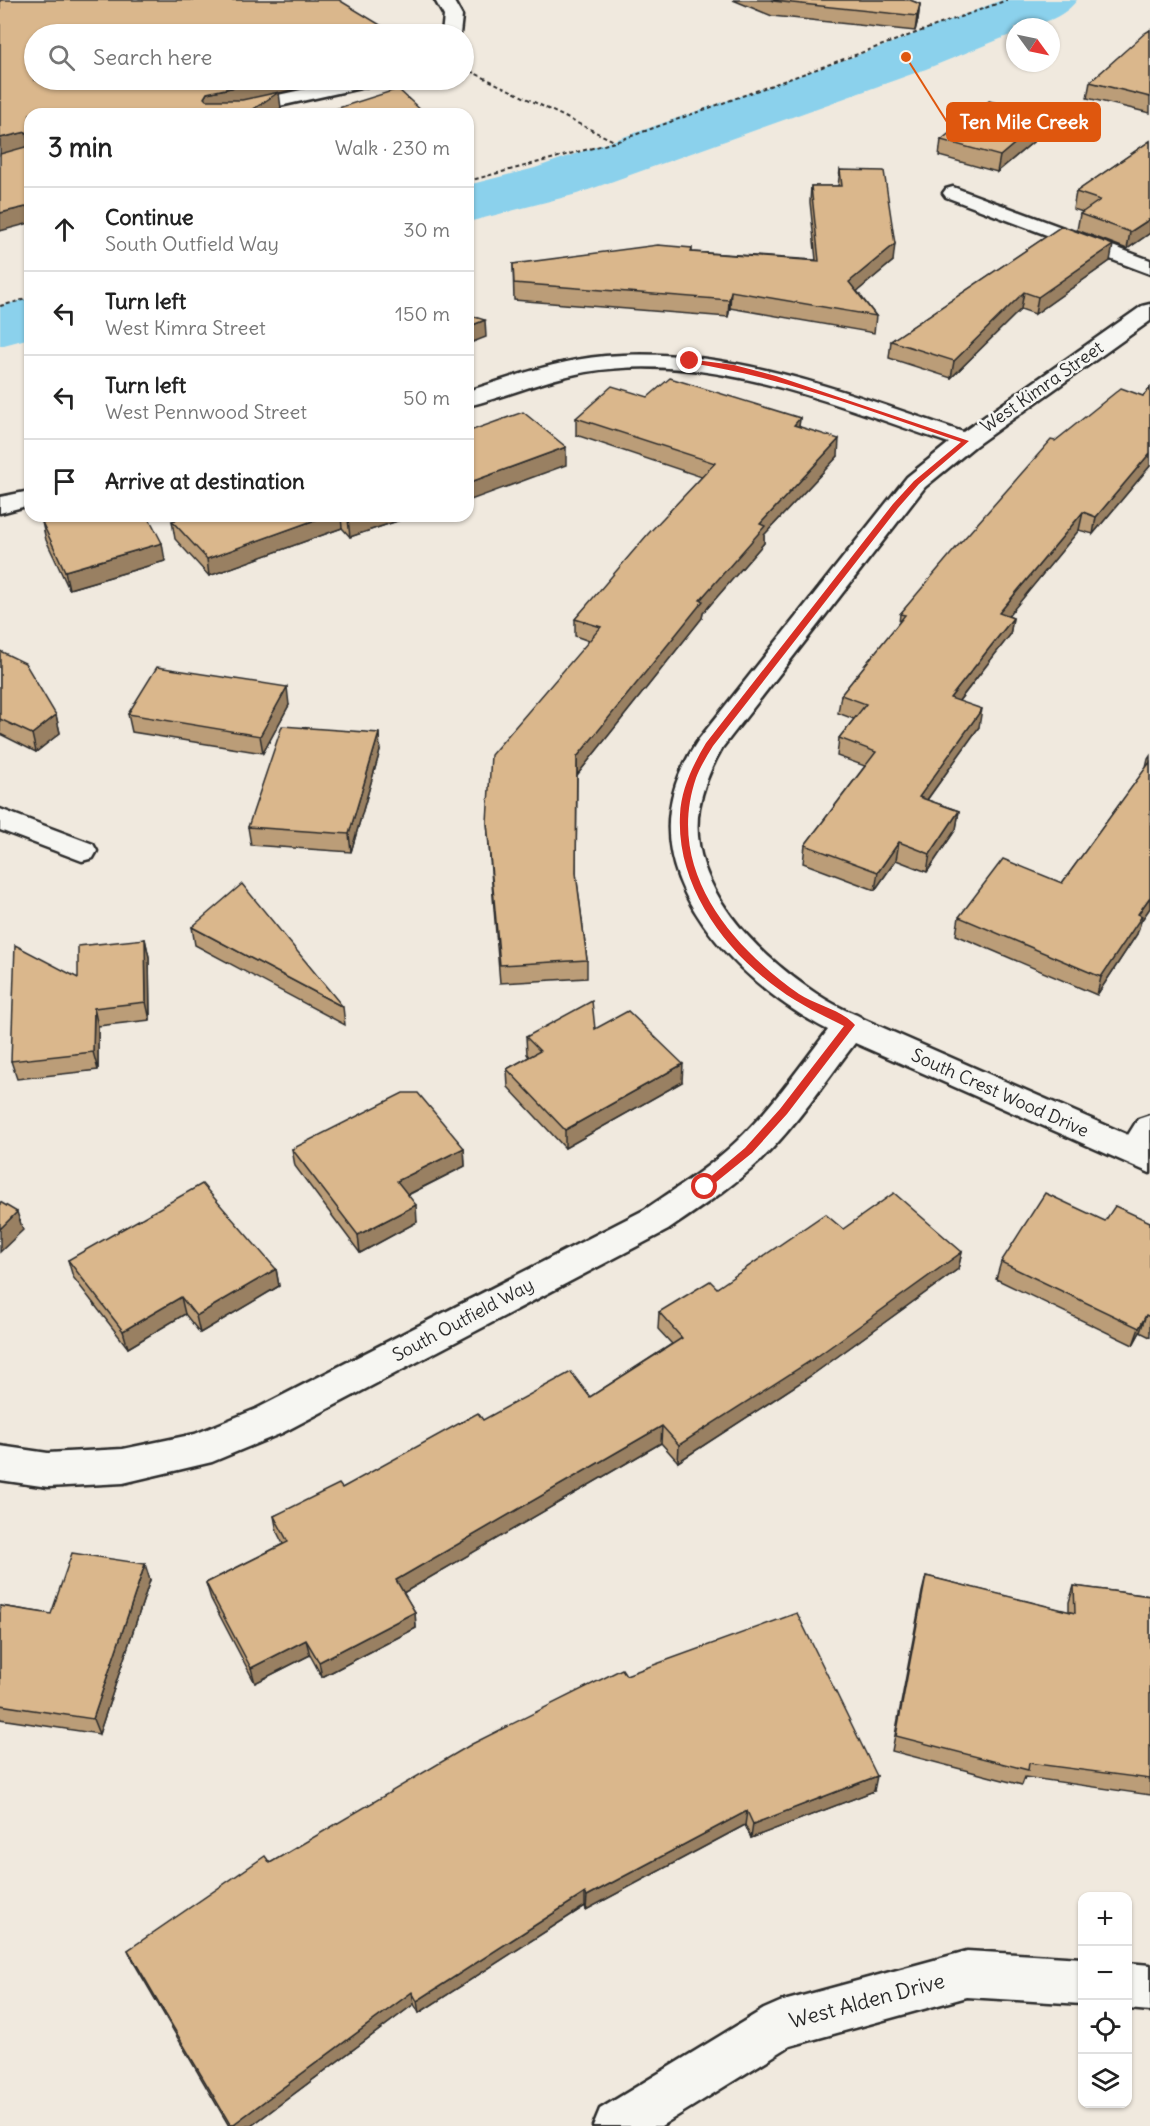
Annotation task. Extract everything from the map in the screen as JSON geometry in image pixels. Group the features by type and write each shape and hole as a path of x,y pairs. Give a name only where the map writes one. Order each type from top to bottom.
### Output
{"street":[{"path":"444,0 453,16 452,24"},
{"path":"245,108 326,90"},
{"path":"952,193 1150,267"},
{"name":"West Kimra Street","path":"850,1025 798,998 755,965 721,928 695,880 686,852 684,814 692,778 709,745 896,506 924,475 966,441 1150,311"},
{"path":"474,397 561,370 603,363 646,360 690,361 734,367 774,378 966,441"},
{"path":"0,505 24,499"},
{"path":"0,819 82,851"},
{"name":"South Crest Wood Drive","path":"850,1025 1145,1147"},
{"name":"South Outfield Way","path":"0,1463 48,1470 123,1466 198,1450 269,1421 656,1220 705,1187 748,1150 784,1111 850,1025"},
{"name":"West Alden Drive","path":"617,2126 780,2025 967,1974 1078,1980"},
{"path":"1132,1986 1150,1988"}],"path":[{"path":"474,179 615,142 1007,0"},
{"path":"474,73 615,142"},
{"path":"0,306 24,300"}],"building":[{"path":"0,0 339,0 379,24 24,24 24,90 221,90 207,93 204,98 206,100 242,100 279,92 255,108 24,108 24,132 0,138"},
{"path":"771,0 910,0 920,4 917,16"},
{"path":"1150,30 1150,97 1090,82 1145,33"},
{"path":"399,90 419,108 338,108"},
{"path":"989,101 1047,116 1000,156 941,140"},
{"path":"1150,141 1150,219 1130,232 1080,214 1100,200 1076,192"},
{"path":"24,147 24,207 0,213 0,154"},
{"path":"840,170 884,171 895,244 849,282 876,316 731,291 729,300 514,283 513,264 658,245 692,248 691,252 819,261 811,186 842,186"},
{"path":"1062,226 1113,245 1038,297 1024,292 954,361 891,341"},
{"path":"474,317 485,320 474,325"},
{"path":"670,378 800,418 794,425 839,439 760,524 765,526 700,600 703,601 577,757 576,873 587,960 500,965 487,822 491,755 601,627 575,619 648,534 715,463 576,418 612,386 648,397"},
{"path":"1121,388 1143,396 1150,388 1150,453 1096,517 1083,512 999,613 1013,618 950,698 982,709 919,797 959,811 930,854 899,842 878,872 805,845 876,752 839,738 866,704 841,695 905,615 900,614 1051,440 1055,441"},
{"path":"523,412 566,447 474,481 474,430"},
{"path":"42,522 151,522 162,543 65,571"},
{"path":"173,522 309,522 207,559"},
{"path":"0,651 25,663 56,715 32,734 0,719"},
{"path":"157,667 287,687 260,736 128,714"},
{"path":"282,726 379,733 349,834 248,827"},
{"path":"1150,762 1150,897 1138,914 1142,916 1101,977 959,917 1003,859 1062,883"},
{"path":"242,884 343,1007 192,927"},
{"path":"145,939 146,1002 94,1008 93,1052 11,1061 15,945 78,978 78,946"},
{"path":"592,1001 595,1029 628,1011 683,1064 565,1130 507,1069 540,1051 526,1037"},
{"path":"403,1093 418,1093 464,1148 397,1181 416,1205 358,1235 292,1149"},
{"path":"202,1184 276,1269 196,1316 181,1297 123,1331 68,1260"},
{"path":"894,1193 962,1252 815,1358 679,1445 662,1426 396,1580 415,1612 319,1662 306,1640 251,1668 206,1583 288,1542 274,1516 339,1484 342,1488 478,1413 483,1420 571,1372 590,1397 682,1338 659,1312 710,1281 717,1288 825,1214 843,1229"},
{"path":"1045,1193 1105,1221 1115,1206 1150,1222 1150,1317 1146,1315 1139,1328 1001,1262"},
{"path":"0,1202 17,1212 0,1229"},
{"path":"72,1553 145,1564 93,1719 0,1705 0,1606 51,1614"},
{"path":"926,1576 1075,1613 1074,1586 1150,1596 1150,1779 1029,1763 1028,1770 896,1736"},
{"path":"797,1613 877,1776 753,1824 747,1811 587,1896 585,1893 417,2001 412,1992 231,2126 128,1950 265,1856 270,1863 472,1744 622,1669 626,1675"}],"waterway":[{"path":"474,202 556,181 906,57 1050,0"},
{"path":"0,326 24,320"}],"place":[{"name":"Ten Mile Creek","path":"906,57"}],"route":[{"path":"690,361 734,367 774,378 966,441 916,482 896,506 709,745 692,778 684,814 686,852 698,890 721,928 755,965 798,998 850,1025 784,1111 748,1150 705,1187"}]}
